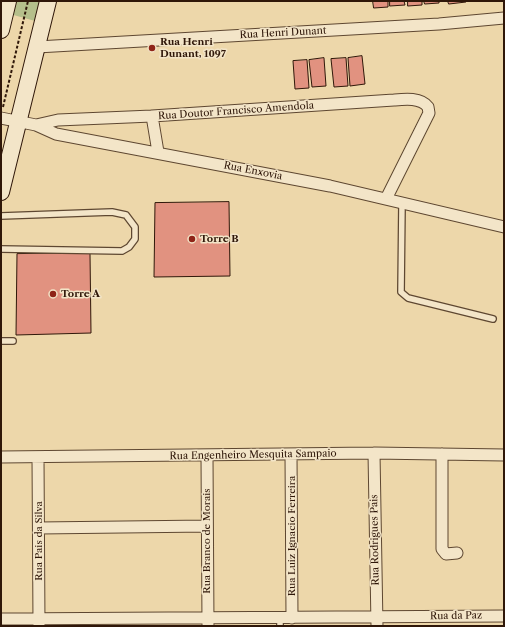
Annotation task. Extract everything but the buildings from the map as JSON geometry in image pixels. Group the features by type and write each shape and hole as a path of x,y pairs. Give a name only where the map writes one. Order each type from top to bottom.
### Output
{"main road":[{"path":"1,30 8,1"},
{"path":"1,192 48,1"}],"street":[{"name":"Rua Henri Dunant","path":"37,47 432,24 504,18"},
{"name":"Rua Doutor Francisco Amendola","path":"36,125 58,120 152,116 408,99 426,104 429,113 386,199"},
{"name":"Rua Enxovia","path":"2,114 17,122 36,125 56,134 158,152 330,186 504,227"},
{"path":"152,116 158,152"},
{"name":"Rua Engenheiro Mesquita Sampaio","path":"1,457 291,454 504,454"},
{"name":"Rua Luiz Ignacio Ferreira","path":"291,454 292,618"},
{"name":"Rua Rodrigues Pais","path":"374,454 377,622"},
{"path":"442,454 442,549 446,554 457,553"},
{"name":"Rua Branco de Morais","path":"208,456 208,622"},
{"name":"Rua Pais da Silva","path":"38,457 39,622"},
{"path":"39,528 207,526"},
{"name":"Rua da Paz","path":"1,619 39,622 280,622 292,618 377,622 504,616"}],"lane":[{"path":"402,203 401,292 408,298 493,319"},
{"path":"1,216 112,212 126,216 135,227 135,239 130,247 122,251 1,249"},
{"path":"1,341 13,341"}],"path":[{"path":"2,114 28,1"}],"green space":[{"path":"13,1 40,1 35,21 10,14"}],"place":[{"name":"Rua Henri Dunant, 1097","path":"152,48"},
{"name":"Torre B","path":"192,239"},
{"name":"Torre A","path":"53,294"}]}
